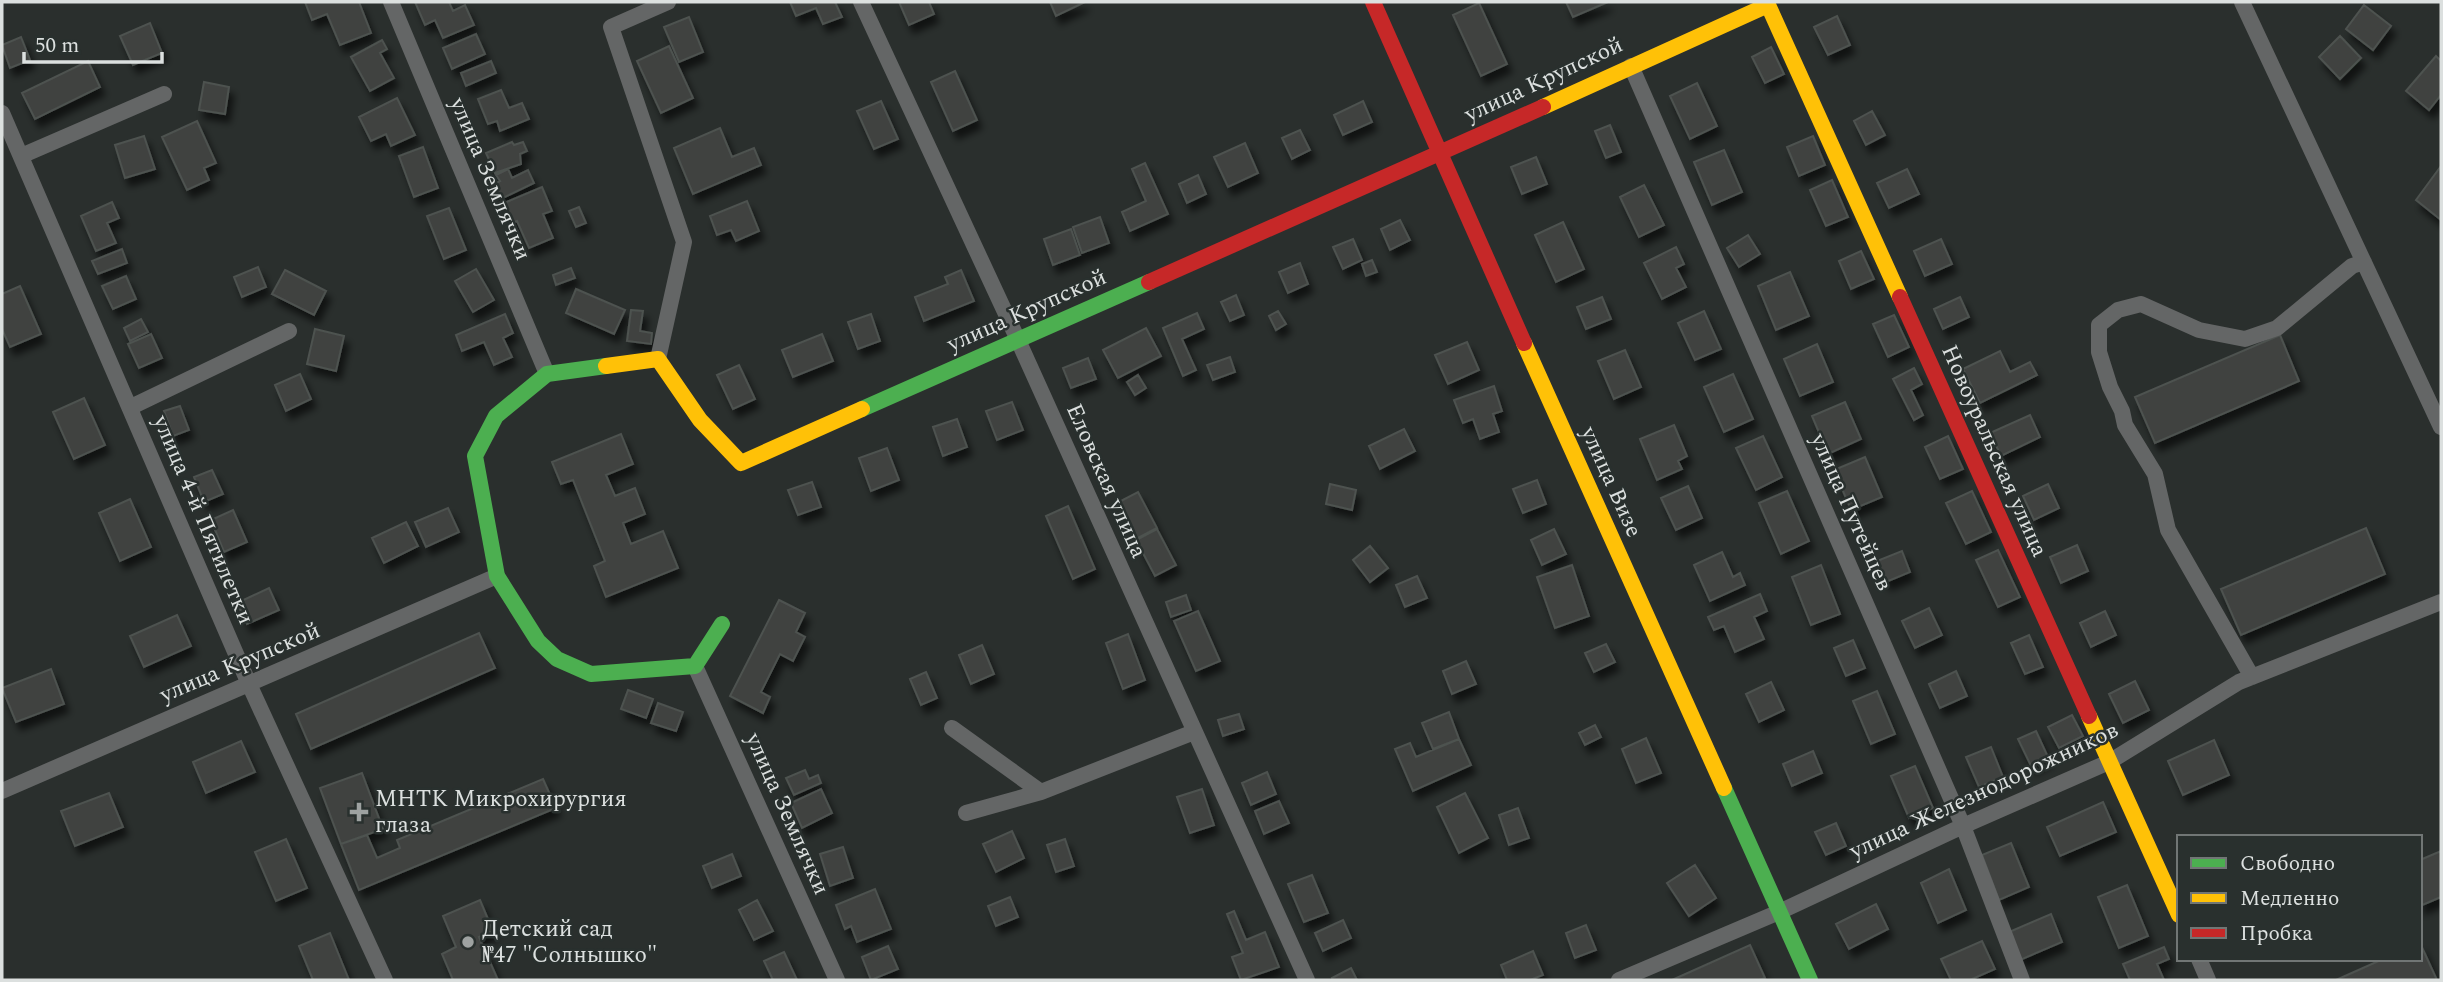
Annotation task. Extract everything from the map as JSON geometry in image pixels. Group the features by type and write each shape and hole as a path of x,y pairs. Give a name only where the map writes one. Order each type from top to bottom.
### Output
{"street":[{"name":"улица Землячки","path":"391,2 547,374"},
{"path":"668,2 611,27 684,242 658,359 547,374 496,416 475,456 497,576 538,641 557,659 591,674 695,666 722,624"},
{"name":"Еловская улица","path":"860,2 1018,340 1307,980"},
{"name":"улица Визе","path":"1373,2 1810,980"},
{"path":"2242,2 2441,427"},
{"name":"улица Крупской","path":"658,359 700,420 741,463 1768,5"},
{"name":"Новоуральская улица","path":"1768,5 2177,911"},
{"name":"улица Путейцев","path":"1631,66 1963,826 2022,980"},
{"path":"20,156 164,94"},
{"name":"улица 4-й Пятилетки","path":"2,113 249,684 385,980"},
{"path":"2252,677 2168,530 2155,474 2125,425 2122,411 2110,387 2099,352 2099,325 2118,310 2141,304 2199,330 2245,339 2277,328 2352,267 2364,262"},
{"path":"131,407 289,331"},
{"name":"улица Крупской","path":"2,791 497,576"},
{"name":"улица Железнодорожников","path":"1619,980 1779,912 1963,826 2109,762 2239,682 2441,602"},
{"name":"улица Землячки","path":"695,666 837,980"},
{"path":"952,728 1041,792"},
{"path":"966,813 1041,792 1194,732"},
{"path":"2200,961 2208,980"}],"building":[{"path":"305,2 359,2 371,33 340,45 327,14 312,20"},
{"path":"415,2 449,2 453,11 465,5 474,25 443,38 435,20 425,25"},
{"path":"790,2 835,2 842,17 823,24 816,8 796,16"},
{"path":"899,2 929,2 934,14 909,25"},
{"path":"1050,2 1085,2 1056,16"},
{"path":"1566,2 1608,2 1573,17"},
{"path":"1479,3 1507,64 1481,76 1453,15"},
{"path":"2364,5 2391,26 2373,50 2346,29"},
{"path":"1837,16 1850,45 1828,55 1814,27"},
{"path":"689,17 703,52 679,62 664,27"},
{"path":"150,23 162,53 133,65 120,36"},
{"path":"476,34 485,54 452,69 443,48"},
{"path":"2340,36 2361,58 2340,79 2319,57"},
{"path":"21,37 30,60 10,68 2,45"},
{"path":"382,40 387,49 380,53 394,78 370,91 351,57"},
{"path":"669,46 693,98 661,113 637,61"},
{"path":"1771,47 1784,74 1765,83 1752,57"},
{"path":"2436,56 2441,61 2441,95 2429,110 2406,91"},
{"path":"88,61 100,87 35,119 22,93"},
{"path":"491,61 496,73 466,86 461,73"},
{"path":"955,71 977,120 953,131 931,82"},
{"path":"204,82 229,87 225,114 199,110"},
{"path":"1697,83 1717,126 1690,139 1670,96"},
{"path":"501,90 509,108 522,103 529,119 500,131 497,121 488,124 478,99"},
{"path":"397,98 415,135 391,146 386,134 371,141 359,117"},
{"path":"881,101 898,139 874,149 857,111"},
{"path":"1363,101 1372,122 1343,135 1334,115"},
{"path":"1872,111 1885,135 1866,145 1854,121"},
{"path":"197,121 216,163 204,168 209,180 187,190 162,137"},
{"path":"1610,125 1621,152 1606,158 1595,131"},
{"path":"720,128 732,157 754,148 761,165 693,194 674,148"},
{"path":"1300,130 1310,150 1292,159 1282,138"},
{"path":"144,136 155,169 125,178 115,145"},
{"path":"1813,136 1825,165 1799,176 1787,147"},
{"path":"512,142 514,145 523,142 527,151 520,154 521,164 495,173 486,153"},
{"path":"1245,143 1258,173 1228,187 1214,157"},
{"path":"423,147 438,188 414,197 399,156"},
{"path":"1724,150 1742,192 1712,205 1694,162"},
{"path":"1536,157 1547,184 1522,194 1511,167"},
{"path":"1145,163 1168,214 1130,231 1122,212 1146,201 1132,169"},
{"path":"2441,166 2441,220 2416,200"},
{"path":"508,169 512,178 528,170 534,183 501,199 494,184 500,181 496,175"},
{"path":"1907,169 1919,194 1889,208 1877,183"},
{"path":"1198,175 1206,194 1187,203 1179,184"},
{"path":"1832,180 1848,217 1826,226 1810,190"},
{"path":"1644,185 1664,225 1639,237 1620,197"},
{"path":"542,187 552,211 543,214 553,238 529,248 517,221 512,223 504,203"},
{"path":"747,201 759,231 736,241 731,230 717,235 710,216"},
{"path":"112,202 119,218 107,223 116,243 96,251 81,216"},
{"path":"579,207 586,223 576,227 569,211"},
{"path":"449,208 466,250 444,259 427,216"},
{"path":"1100,217 1109,243 1082,253 1073,227"},
{"path":"1400,220 1410,240 1390,250 1381,229"},
{"path":"1563,222 1584,269 1556,282 1535,235"},
{"path":"1071,229 1080,255 1053,265 1044,239"},
{"path":"1748,235 1760,254 1739,267 1727,248"},
{"path":"1353,239 1362,260 1343,269 1333,247"},
{"path":"1941,239 1952,264 1925,276 1914,251"},
{"path":"1676,247 1684,264 1676,268 1686,287 1662,299 1644,263"},
{"path":"122,249 127,263 98,274 92,261"},
{"path":"1861,251 1874,279 1851,289 1839,261"},
{"path":"1372,260 1377,272 1366,276 1362,264"},
{"path":"1300,263 1308,284 1288,293 1279,272"},
{"path":"258,267 266,287 242,297 234,277"},
{"path":"571,268 575,278 556,285 553,275"},
{"path":"476,269 494,300 473,312 455,281"},
{"path":"285,270 326,291 314,315 272,294"},
{"path":"961,270 974,301 924,321 915,297 948,284 945,277"},
{"path":"1790,272 1809,316 1776,330 1758,286"},
{"path":"126,276 136,299 113,309 102,286"},
{"path":"20,286 41,334 10,347 2,329 2,294"},
{"path":"576,289 625,310 614,334 566,313"},
{"path":"1236,295 1244,315 1230,321 1221,302"},
{"path":"1602,297 1611,319 1586,329 1577,307"},
{"path":"1960,297 1969,317 1943,329 1934,309"},
{"path":"631,310 643,311 640,331 652,333 651,344 627,341"},
{"path":"1278,311 1286,324 1276,330 1269,316"},
{"path":"1704,311 1721,349 1695,360 1678,323"},
{"path":"1197,313 1204,329 1182,339 1196,370 1183,376 1163,328"},
{"path":"505,314 513,333 503,338 512,357 494,365 484,342 462,351 456,335"},
{"path":"871,314 880,341 858,349 848,322"},
{"path":"1894,315 1909,347 1888,357 1873,324"},
{"path":"141,319 148,332 130,341 124,328"},
{"path":"1146,328 1161,356 1118,378 1103,350"},
{"path":"315,329 344,336 336,371 307,364"},
{"path":"151,334 162,358 139,368 128,344"},
{"path":"822,334 833,361 793,377 782,350"},
{"path":"2280,335 2299,381 2155,443 2135,397"},
{"path":"1467,342 1479,370 1448,384 1435,355"},
{"path":"1817,344 1833,382 1800,396 1784,359"},
{"path":"1625,350 1641,387 1614,399 1598,361"},
{"path":"2000,351 2010,372 2030,362 2037,375 1980,403 1963,369"},
{"path":"1230,357 1235,372 1213,380 1207,365"},
{"path":"1088,358 1096,379 1071,388 1063,368"},
{"path":"739,365 755,399 733,409 717,375"},
{"path":"1914,368 1922,384 1911,390 1923,415 1914,420 1893,379"},
{"path":"300,374 311,399 286,411 275,385"},
{"path":"1733,374 1753,419 1724,432 1704,387"},
{"path":"1138,375 1146,388 1135,395 1127,382"},
{"path":"1494,386 1502,411 1493,414 1499,432 1480,439 1473,419 1463,423 1454,400"},
{"path":"84,398 105,445 74,459 53,412"},
{"path":"1012,402 1023,430 997,440 986,411"},
{"path":"1845,402 1861,439 1828,454 1812,416"},
{"path":"180,406 189,430 173,436 164,411"},
{"path":"2030,415 2040,437 2001,456 1990,433"},
{"path":"957,419 967,447 943,456 933,427"},
{"path":"1674,425 1687,456 1678,461 1682,469 1657,480 1640,439"},
{"path":"1404,429 1415,451 1380,469 1369,446"},
{"path":"621,434 633,464 606,475 615,496 635,488 645,514 623,523 631,544 663,531 678,568 606,597 594,566 605,561 573,480 561,484 552,462"},
{"path":"1763,436 1782,477 1756,490 1736,448"},
{"path":"1948,436 1963,469 1940,479 1925,447"},
{"path":"887,448 899,480 871,491 859,458"},
{"path":"1865,457 1882,497 1851,510 1834,470"},
{"path":"212,470 223,494 204,502 194,477"},
{"path":"1537,480 1546,504 1523,513 1513,489"},
{"path":"812,482 821,507 798,515 788,490"},
{"path":"1330,484 1356,490 1352,510 1326,504"},
{"path":"2048,484 2059,508 2034,520 2023,496"},
{"path":"1688,486 1702,518 1676,530 1661,498"},
{"path":"1787,491 1809,541 1781,554 1759,503"},
{"path":"1972,491 1991,532 1966,544 1946,503"},
{"path":"1138,492 1157,528 1136,539 1117,503"},
{"path":"130,499 151,547 120,561 99,513"},
{"path":"1068,506 1095,569 1073,579 1046,516"},
{"path":"448,508 459,532 426,547 415,522"},
{"path":"233,510 247,542 224,552 211,520"},
{"path":"406,522 418,546 384,563 372,538"},
{"path":"2366,528 2385,574 2241,635 2221,589"},
{"path":"1157,529 1176,565 1155,576 1136,540"},
{"path":"1554,529 1566,554 1542,565 1531,540"},
{"path":"2077,545 2088,571 2061,583 2050,557"},
{"path":"1370,546 1388,568 1370,582 1353,560"},
{"path":"1998,550 2020,597 1998,607 1976,560"},
{"path":"1902,551 1910,572 1886,582 1877,561"},
{"path":"1722,552 1733,577 1740,573 1745,585 1710,601 1694,565"},
{"path":"1572,565 1589,616 1555,628 1537,577"},
{"path":"1821,565 1840,614 1811,625 1792,577"},
{"path":"1417,576 1427,598 1405,607 1396,585"},
{"path":"269,588 279,610 247,624 237,603"},
{"path":"1760,594 1767,611 1754,617 1764,639 1735,652 1724,626 1714,630 1708,617"},
{"path":"1186,595 1191,610 1171,617 1166,602"},
{"path":"779,600 805,613 796,632 805,637 793,661 780,654 761,692 770,697 763,713 730,696"},
{"path":"1929,608 1942,635 1915,648 1902,621"},
{"path":"1198,611 1220,661 1196,671 1174,621"},
{"path":"2105,611 2116,635 2091,647 2080,623"},
{"path":"177,615 191,646 144,667 130,636"},
{"path":"479,633 495,668 311,749 296,714"},
{"path":"1128,634 1145,680 1123,689 1106,643"},
{"path":"2029,635 2043,667 2025,674 2011,643"},
{"path":"1853,640 1865,668 1846,676 1834,648"},
{"path":"1606,644 1615,662 1594,672 1585,653"},
{"path":"982,645 994,674 971,684 959,655"},
{"path":"1466,661 1476,684 1452,694 1443,671"},
{"path":"51,669 64,704 16,722 2,688"},
{"path":"1956,671 1967,696 1940,708 1929,684"},
{"path":"926,672 937,698 921,705 910,679"},
{"path":"2135,681 2149,710 2123,723 2109,694"},
{"path":"1771,682 1784,710 1759,722 1746,694"},
{"path":"628,690 653,699 646,718 621,709"},
{"path":"1877,691 1895,734 1871,744 1853,701"},
{"path":"658,703 683,712 676,731 651,723"},
{"path":"1449,712 1459,739 1433,749 1422,723"},
{"path":"1239,714 1244,729 1223,736 1218,720"},
{"path":"2072,715 2083,736 2059,748 2048,727"},
{"path":"1595,725 1601,737 1585,745 1579,733"},
{"path":"2036,731 2048,757 2031,766 2018,739"},
{"path":"1646,738 1661,773 1636,783 1622,749"},
{"path":"1459,739 1471,765 1413,791 1395,749 1410,743 1416,757"},
{"path":"2214,740 2229,775 2183,795 2168,761"},
{"path":"241,741 255,772 206,793 193,762"},
{"path":"1991,747 2003,777 1979,787 1966,757"},
{"path":"1813,751 1822,773 1792,786 1783,764"},
{"path":"1915,766 1933,808 1909,818 1891,776"},
{"path":"805,770 809,779 818,775 821,783 794,795 786,778"},
{"path":"1267,772 1276,794 1251,805 1242,783"},
{"path":"362,773 383,829 341,844 320,788"},
{"path":"543,779 556,808 359,890 341,844 367,835 377,858 400,848 397,840"},
{"path":"821,789 832,813 802,828 791,803"},
{"path":"1202,789 1214,825 1190,833 1177,797"},
{"path":"109,793 123,827 75,846 61,811"},
{"path":"1465,793 1488,838 1459,853 1437,807"},
{"path":"1279,801 1289,823 1264,834 1255,811"},
{"path":"2103,802 2116,832 2060,856 2047,827"},
{"path":"1518,808 1529,838 1509,845 1499,815"},
{"path":"1836,823 1846,846 1826,855 1815,832"},
{"path":"1012,831 1024,858 996,872 983,844"},
{"path":"286,839 307,888 276,901 255,852"},
{"path":"1065,839 1074,866 1056,872 1047,845"},
{"path":"2011,843 2029,887 1999,900 1982,855"},
{"path":"843,847 853,878 830,886 820,854"},
{"path":"2441,851 2441,897 2422,905 2422,859"},
{"path":"732,854 741,876 712,888 703,866"},
{"path":"1695,865 1716,898 1689,916 1667,883"},
{"path":"1949,869 1966,910 1938,923 1921,883"},
{"path":"1312,875 1328,913 1304,922 1288,884"},
{"path":"2127,885 2148,936 2119,948 2098,897"},
{"path":"875,889 891,929 857,942 851,926 845,929 836,905"},
{"path":"1010,897 1018,917 996,926 988,906"},
{"name":"Детский сад №47 \"Солнышко\"","path":"480,900 493,931 479,937 498,980 453,980 442,954 456,947 443,916"},
{"path":"757,900 773,931 754,940 739,910"},
{"path":"1876,904 1888,929 1849,949 1836,924"},
{"path":"1234,911 1246,940 1265,932 1279,967 1241,980 1232,957 1243,953 1227,914"},
{"path":"2051,914 2062,942 2020,960 2009,932"},
{"path":"1343,920 1351,938 1323,951 1315,933"},
{"path":"1586,925 1596,950 1575,958 1566,933"},
{"path":"330,933 349,980 313,980 299,946"},
{"path":"1982,941 1995,969 1970,980 1951,980 1941,959"},
{"path":"1750,945 1765,978 1672,980"},
{"path":"888,946 898,969 871,980 862,957"},
{"path":"2164,947 2169,959 2157,964 2164,980 2130,980 2123,964"},
{"path":"2422,947 2437,980 2336,980 2379,961 2422,961"},
{"path":"1533,951 1543,975 1530,980 1507,980 1501,965"},
{"path":"784,952 797,980 773,980 764,961"},
{"path":"1351,968 1357,980 1333,980 1332,978"}],"traffic: fast":[{"path":"862,409 1149,282"},
{"path":"606,366 547,374 496,416 475,456 497,576 538,641 557,659 591,674 695,666 722,624"},
{"path":"1724,788 1810,980"}],"traffic: slow":[{"path":"1543,107 1768,5 1900,297"},
{"path":"1524,343 1724,788"},
{"path":"606,366 658,359 700,420 741,463 862,409"},
{"path":"2089,716 2177,911"}],"traffic: jam":[{"path":"1373,2 1524,343"},
{"path":"1149,282 1543,107"},
{"path":"1900,297 2089,716"}],"place":[{"name":"МНТК Микрохирургия глаза","path":"359,812"},
{"name":"Детский сад №47 \"Солнышко\"","path":"468,942"}]}
